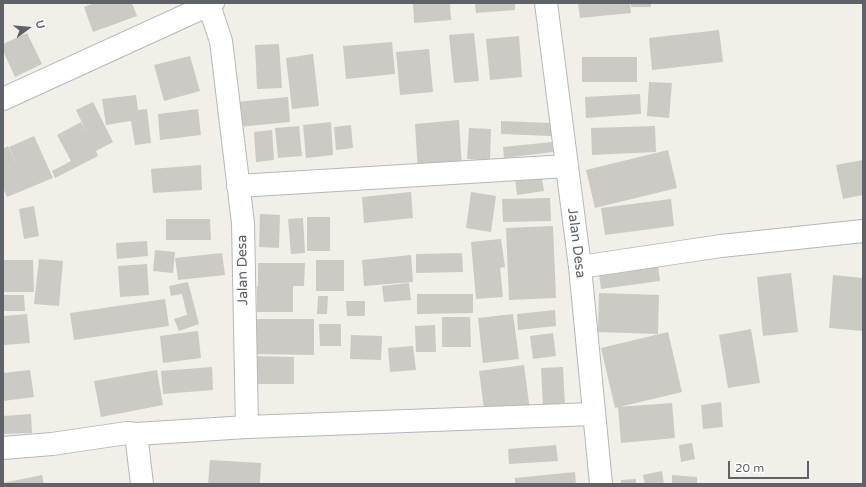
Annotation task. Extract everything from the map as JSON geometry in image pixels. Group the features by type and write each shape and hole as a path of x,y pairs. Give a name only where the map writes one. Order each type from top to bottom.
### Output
{"street":[{"name":"Jalan Desa","path":"546,3 580,267 593,414 601,484"},
{"name":"Jalan Desa","path":"3,99 211,4 220,41 242,223 247,427"},
{"path":"238,186 567,166"},
{"path":"580,267 721,246 863,231"},
{"path":"3,448 52,444 126,433 136,434 247,427 593,414"},
{"path":"136,434 142,484"}],"building":[{"path":"94,3 132,3 137,16 93,32 84,7"},
{"path":"413,3 450,3 451,20 414,23"},
{"path":"475,3 515,3 515,10 476,13"},
{"path":"578,3 630,3 631,13 580,18"},
{"path":"631,3 651,3 651,7 631,7"},
{"path":"719,30 723,62 652,70 649,38"},
{"path":"27,33 42,64 15,77 3,51 3,44"},
{"path":"474,33 479,81 454,83 449,35"},
{"path":"519,36 522,77 490,80 486,39"},
{"path":"392,42 395,74 346,79 343,46"},
{"path":"279,44 282,88 257,89 255,45"},
{"path":"429,49 433,92 400,95 396,52"},
{"path":"313,54 319,106 292,109 286,58"},
{"path":"190,56 200,91 164,101 154,65"},
{"path":"582,57 637,57 637,82 582,82"},
{"path":"649,82 672,83 669,118 647,116"},
{"path":"640,94 641,114 586,118 585,97"},
{"path":"136,95 138,110 147,109 151,143 135,145 131,121 106,125 102,99"},
{"path":"288,97 290,122 238,127 236,102"},
{"path":"93,102 113,142 96,151 98,156 55,178 52,171 71,161 57,135 81,122 87,133 76,110"},
{"path":"198,109 201,135 160,140 158,114"},
{"path":"459,120 462,168 418,172 415,124"},
{"path":"501,121 551,123 551,136 501,134"},
{"path":"331,122 333,155 306,158 303,125"},
{"path":"351,125 353,148 336,150 334,127"},
{"path":"299,126 302,156 278,158 275,128"},
{"path":"655,126 656,152 592,155 591,128"},
{"path":"469,128 491,129 490,160 467,159"},
{"path":"272,130 274,160 256,162 254,132"},
{"path":"34,136 53,178 7,197 3,188 3,149 8,146 19,169 9,147"},
{"path":"552,142 553,152 504,158 503,147"},
{"path":"668,150 677,188 595,208 586,170"},
{"path":"863,160 863,195 843,199 836,165"},
{"path":"201,165 202,190 153,193 151,169"},
{"path":"541,174 544,191 517,195 515,178"},
{"path":"411,192 413,218 364,223 362,197"},
{"path":"471,192 496,196 491,232 466,228"},
{"path":"550,198 551,221 503,222 502,199"},
{"path":"671,199 674,226 605,235 601,208"},
{"path":"34,206 39,236 24,239 19,209"},
{"path":"260,214 280,215 279,248 259,247"},
{"path":"307,217 330,217 330,251 307,251"},
{"path":"303,218 305,253 291,254 288,219"},
{"path":"166,219 210,219 211,240 166,240"},
{"path":"553,226 556,298 509,300 506,228"},
{"path":"501,239 505,267 500,268 503,297 476,299 471,242"},
{"path":"147,241 148,256 117,259 116,243"},
{"path":"155,250 175,252 173,273 153,271"},
{"path":"222,253 225,275 178,280 175,258"},
{"path":"462,253 463,272 416,273 416,254"},
{"path":"411,255 413,282 364,286 362,260"},
{"path":"39,259 63,261 59,306 34,304"},
{"path":"657,259 660,281 601,289 598,267"},
{"path":"3,260 33,260 34,292 3,292"},
{"path":"316,260 344,260 344,291 316,291"},
{"path":"258,263 305,263 304,286 258,286"},
{"path":"147,264 149,295 120,297 118,266"},
{"path":"791,273 798,332 763,336 757,277"},
{"path":"833,275 863,278 863,331 829,328"},
{"path":"188,282 199,324 179,331 174,319 187,315 182,294 171,296 169,286"},
{"path":"409,283 411,300 384,302 382,286"},
{"path":"257,286 293,286 293,312 257,312"},
{"path":"599,293 659,295 658,334 598,332"},
{"path":"417,294 473,294 473,313 417,314"},
{"path":"3,295 24,295 25,311 3,311"},
{"path":"318,296 328,296 327,314 317,314"},
{"path":"165,299 169,326 74,340 70,313"},
{"path":"346,301 365,301 365,316 347,316"},
{"path":"555,310 556,326 518,330 517,314"},
{"path":"27,314 30,343 3,345 3,316"},
{"path":"513,314 519,359 483,363 478,318"},
{"path":"442,317 470,317 471,347 442,347"},
{"path":"253,319 314,319 314,355 252,354"},
{"path":"319,324 341,324 341,346 320,346"},
{"path":"435,325 436,352 416,352 415,326"},
{"path":"751,329 760,383 728,388 719,335"},
{"path":"198,331 201,358 163,363 160,336"},
{"path":"668,332 682,392 615,408 601,348"},
{"path":"553,333 556,356 533,359 530,336"},
{"path":"351,335 382,336 381,360 350,359"},
{"path":"413,346 416,370 390,372 388,348"},
{"path":"253,356 294,357 294,384 253,384"},
{"path":"524,365 530,411 485,417 479,371"},
{"path":"212,367 213,390 163,394 161,371"},
{"path":"563,367 565,407 543,408 541,368"},
{"path":"30,370 34,397 3,401 3,373"},
{"path":"157,370 163,405 101,417 94,381"},
{"path":"721,402 723,427 703,429 701,405"},
{"path":"672,403 675,438 621,443 618,407"},
{"path":"31,414 32,433 3,434 3,416"},
{"path":"692,443 695,459 681,462 679,445"},
{"path":"556,445 558,461 509,464 508,449"},
{"path":"210,460 261,463 260,484 208,484"},
{"path":"662,471 664,484 645,484 643,475"},
{"path":"575,472 576,484 515,484 515,478"},
{"path":"42,475 44,484 3,484 3,483"},
{"path":"672,475 697,477 697,484 672,484"},
{"path":"636,479 636,484 621,484 621,480"}]}
